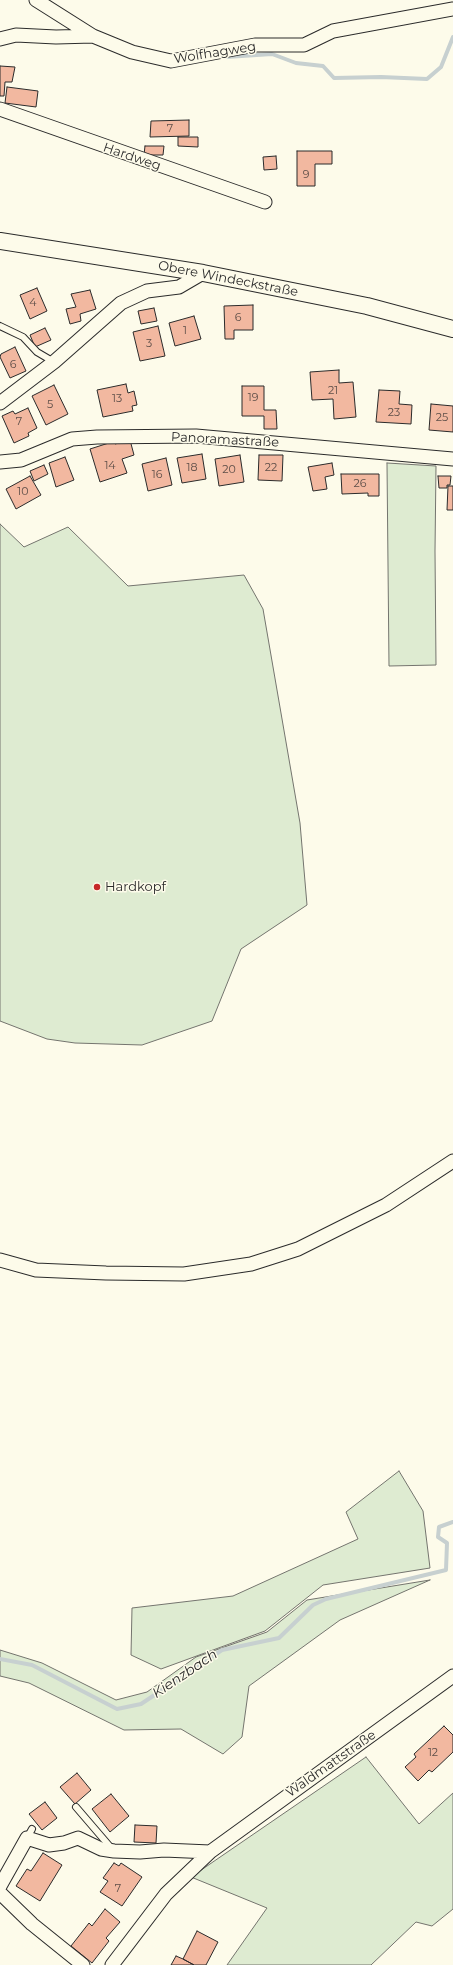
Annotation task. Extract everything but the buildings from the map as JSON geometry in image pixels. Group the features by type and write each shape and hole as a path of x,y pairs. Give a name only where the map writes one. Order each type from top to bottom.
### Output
{"street":[{"path":"36,0 93,36"},
{"name":"Wolfhagweg","path":"0,38 16,35 56,37 93,36 132,52 171,61 255,45 304,45 333,31 453,9"},
{"name":"Hardweg","path":"0,109 265,202"},
{"name":"Obere Windeckstraße","path":"0,241 203,273 367,306 453,329"},
{"path":"0,403 54,362 121,303 147,291 179,287 203,273"},
{"name":"Panoramastraße","path":"0,462 21,460 72,440 97,437 196,436 453,459"},
{"path":"0,1260 36,1270 106,1273 184,1274 251,1264 298,1249 348,1224 386,1204 453,1161"},
{"name":"Waldmattstraße","path":"112,1965 166,1894 210,1852 453,1676"},
{"path":"0,1886 29,1834 49,1845 64,1843 78,1838 101,1849 114,1852 164,1850 210,1852"},
{"path":"0,1893 32,1924 83,1965"}],"lane":[{"path":"0,326 23,337 37,352 54,362"},
{"path":"76,1807 114,1852"}],"green space":[{"path":"387,463 436,466 436,665 389,666"},
{"path":"0,524 24,547 68,527 128,586 244,575 263,609 300,823 307,905 241,949 212,1021 142,1045 75,1043 47,1039 0,1021"},
{"path":"399,1471 423,1511 430,1568 323,1585 265,1631 161,1669 131,1655 132,1608 233,1596 358,1539 346,1512"},
{"path":"430,1580 340,1620 249,1686 242,1737 223,1754 181,1729 124,1730 29,1683 0,1676 0,1650 42,1663 116,1700 147,1692 196,1657 267,1632 307,1600"},
{"path":"366,1757 419,1824 453,1793 453,1909 432,1926 416,1922 371,1965 227,1965 267,1908 191,1877"}],"waterway":[{"path":"226,57 272,54 296,63 323,66 334,78 381,77 427,79 441,67 453,37"},
{"name":"Kienzbach","path":"0,1659 32,1665 117,1709 141,1704 222,1650 279,1638 313,1605 326,1599 446,1570 447,1543 438,1537 439,1527 453,1522"}],"place":[{"name":"Hardkopf","path":"97,887"}]}
